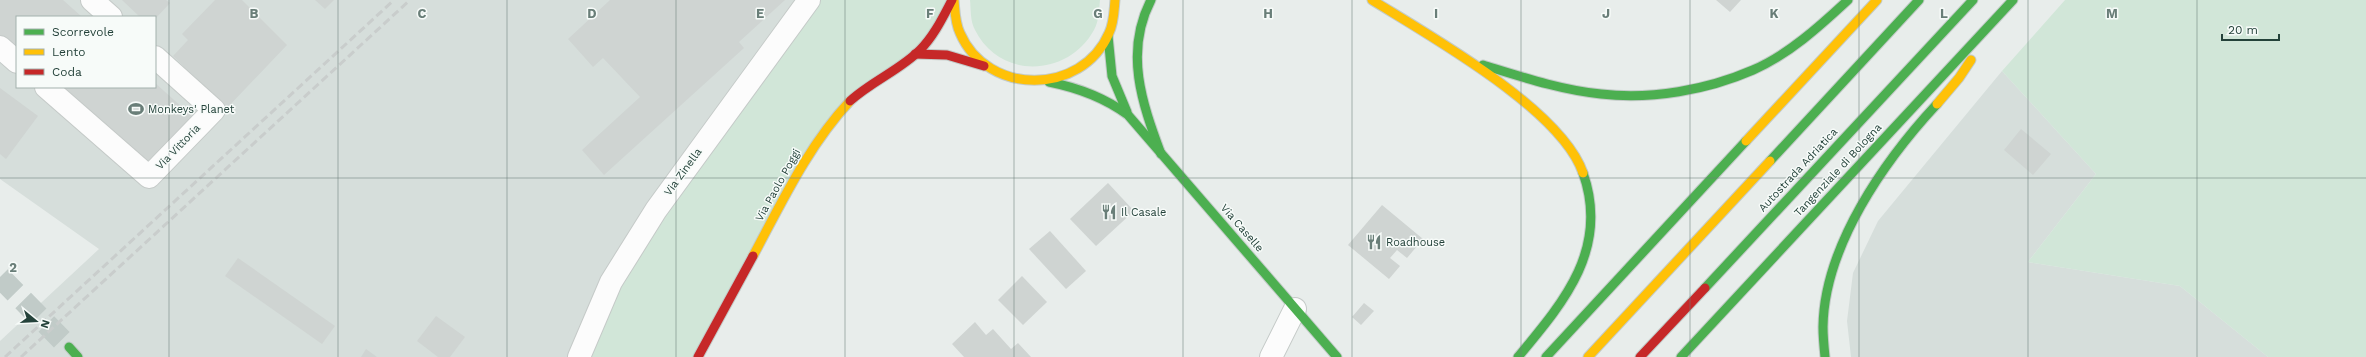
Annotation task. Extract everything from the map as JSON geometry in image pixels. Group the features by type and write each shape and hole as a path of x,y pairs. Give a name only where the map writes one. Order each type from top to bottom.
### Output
{"main road":[{"name":"Via Caselle","path":"915,54 938,28 953,0"},
{"name":"Via Caselle","path":"953,0 960,35 968,47 986,66"},
{"name":"Via Caselle","path":"1049,82 1072,74 1093,59 1108,36 1113,20 1115,0"},
{"path":"1151,0 1138,34 1135,64 1138,86 1161,154"},
{"path":"1372,0 1473,62 1535,112 1564,138 1582,170 1591,208 1591,227 1582,264 1570,287 1550,317 1518,357"},
{"path":"1473,62 1546,84 1602,94 1642,94 1696,88 1754,69 1797,42 1848,0"},
{"path":"1546,357 1878,0"},
{"path":"1588,357 1919,0"},
{"name":"Autostrada Adriatica","path":"1640,357 1973,0"},
{"name":"Tangenziale di Bologna","path":"1681,357 2013,0"},
{"path":"1825,357 1823,324 1828,289 1849,231 1867,197 1892,160 1918,125 1961,78 1990,25"},
{"name":"Via Caselle","path":"1108,36 1109,68 1116,91 1128,115"},
{"name":"Via Caselle","path":"915,54 947,55 986,66 1006,78 1030,83 1049,82 1082,88 1109,100 1128,115 1337,357"},
{"name":"Via Paolo Poggi","path":"698,357 803,163 820,138 835,118 859,93 915,54"},
{"path":"69,347 78,357"}],"street":[{"path":"92,0 110,16"},
{"name":"Via Zinella","path":"579,357 611,282 656,210 810,0"},
{"path":"0,47 16,61"},
{"name":"Via Vittoria","path":"47,88 149,177 214,110 156,58"},
{"path":"1271,357 1295,309"}],"shaded area":[{"path":"0,0 822,0 593,357 0,357 0,341 99,249 0,179"},
{"path":"2002,71 2096,174 2028,262 2180,286 2268,357 1851,357 1847,321 1853,273 1878,221"}],"green space":[{"path":"809,0 952,0 938,28 835,118 698,357 579,357 611,282"},
{"path":"970,0 1100,0 1096,27 1082,46 1068,57 1052,64 1034,66 1017,64 1000,58 986,46 973,27"},
{"path":"2065,0 2366,0 2366,357 2268,357 2180,286 2028,262 2096,174 2002,71"}],"building":[{"path":"0,0 63,0 81,16 16,16 16,48 0,35"},
{"path":"122,0 166,0 170,3 156,18 156,16 139,16"},
{"path":"215,0 242,0 287,45 227,108 173,56 188,40 182,34"},
{"path":"315,0 334,0 325,9"},
{"path":"610,0 785,0 739,42 744,48 604,175 582,150 640,97 603,58 593,67 568,39"},
{"path":"1716,0 1741,0 1730,12"},
{"path":"156,84 192,116 151,164 62,88 156,88"},
{"path":"0,88 38,116 6,159 0,154"},
{"path":"2021,129 2051,154 2033,175 2004,150"},
{"path":"1108,183 1134,211 1096,246 1070,219"},
{"path":"1382,205 1423,239 1407,258 1397,250 1390,258 1400,266 1389,279 1348,245"},
{"path":"1050,231 1086,271 1066,289 1029,249"},
{"path":"238,258 335,326 322,344 225,276"},
{"path":"1022,276 1047,302 1023,325 998,300"},
{"path":"1364,303 1374,311 1361,325 1352,317"},
{"path":"436,316 465,337 450,357 438,357 417,341"},
{"path":"975,322 986,335 993,329 1011,349 1018,343 1031,357 964,357 952,344"},
{"path":"366,349 377,357 361,357"}],"tunnel":[{"path":"0,277 69,347"}],"railway":[{"path":"5,357 394,0"},
{"path":"21,357 410,0"}],"traffic: fast":[{"path":"1151,0 1143,19 1138,39 1137,58 1142,97 1161,154"},
{"path":"1483,65 1542,82 1586,92 1620,96 1639,96 1678,92 1717,83 1766,64 1803,39 1848,0"},
{"path":"1770,161 1919,0"},
{"path":"1705,288 1973,0"},
{"path":"1681,357 2013,0"},
{"path":"1108,36 1112,76 1127,112"},
{"path":"1049,82 1071,87 1091,94 1110,103 1128,115 1337,357"},
{"path":"1825,357 1823,327 1826,296 1834,266 1846,236 1861,206 1878,178 1897,151 1937,104"},
{"path":"1546,357 1746,141"},
{"path":"1518,357 1551,316 1578,273 1586,250 1591,226 1590,201 1583,173"},
{"path":"69,347 78,357"}],"traffic: slow":[{"path":"954,0 958,29 973,54 991,68 1012,77 1034,80 1057,77 1078,68 1096,54 1111,29 1114,17 1115,0"},
{"path":"1372,0 1458,54 1491,76 1522,100 1549,124 1570,149 1583,173"},
{"path":"1746,141 1877,0"},
{"path":"1937,104 1959,78 1971,60"},
{"path":"753,256 785,195 808,156 835,118 850,101"},
{"path":"1588,357 1770,161"}],"traffic: jam":[{"path":"850,101 867,87 904,64 920,50 934,33 952,0"},
{"path":"915,54 947,55 984,66"},
{"path":"698,357 753,256"},
{"path":"1640,357 1705,288"}],"place":[{"name":"Monkeys' Planet","path":"136,109"},
{"name":"Il Casale","path":"1109,212"},
{"name":"Roadhouse","path":"1374,242"}]}
